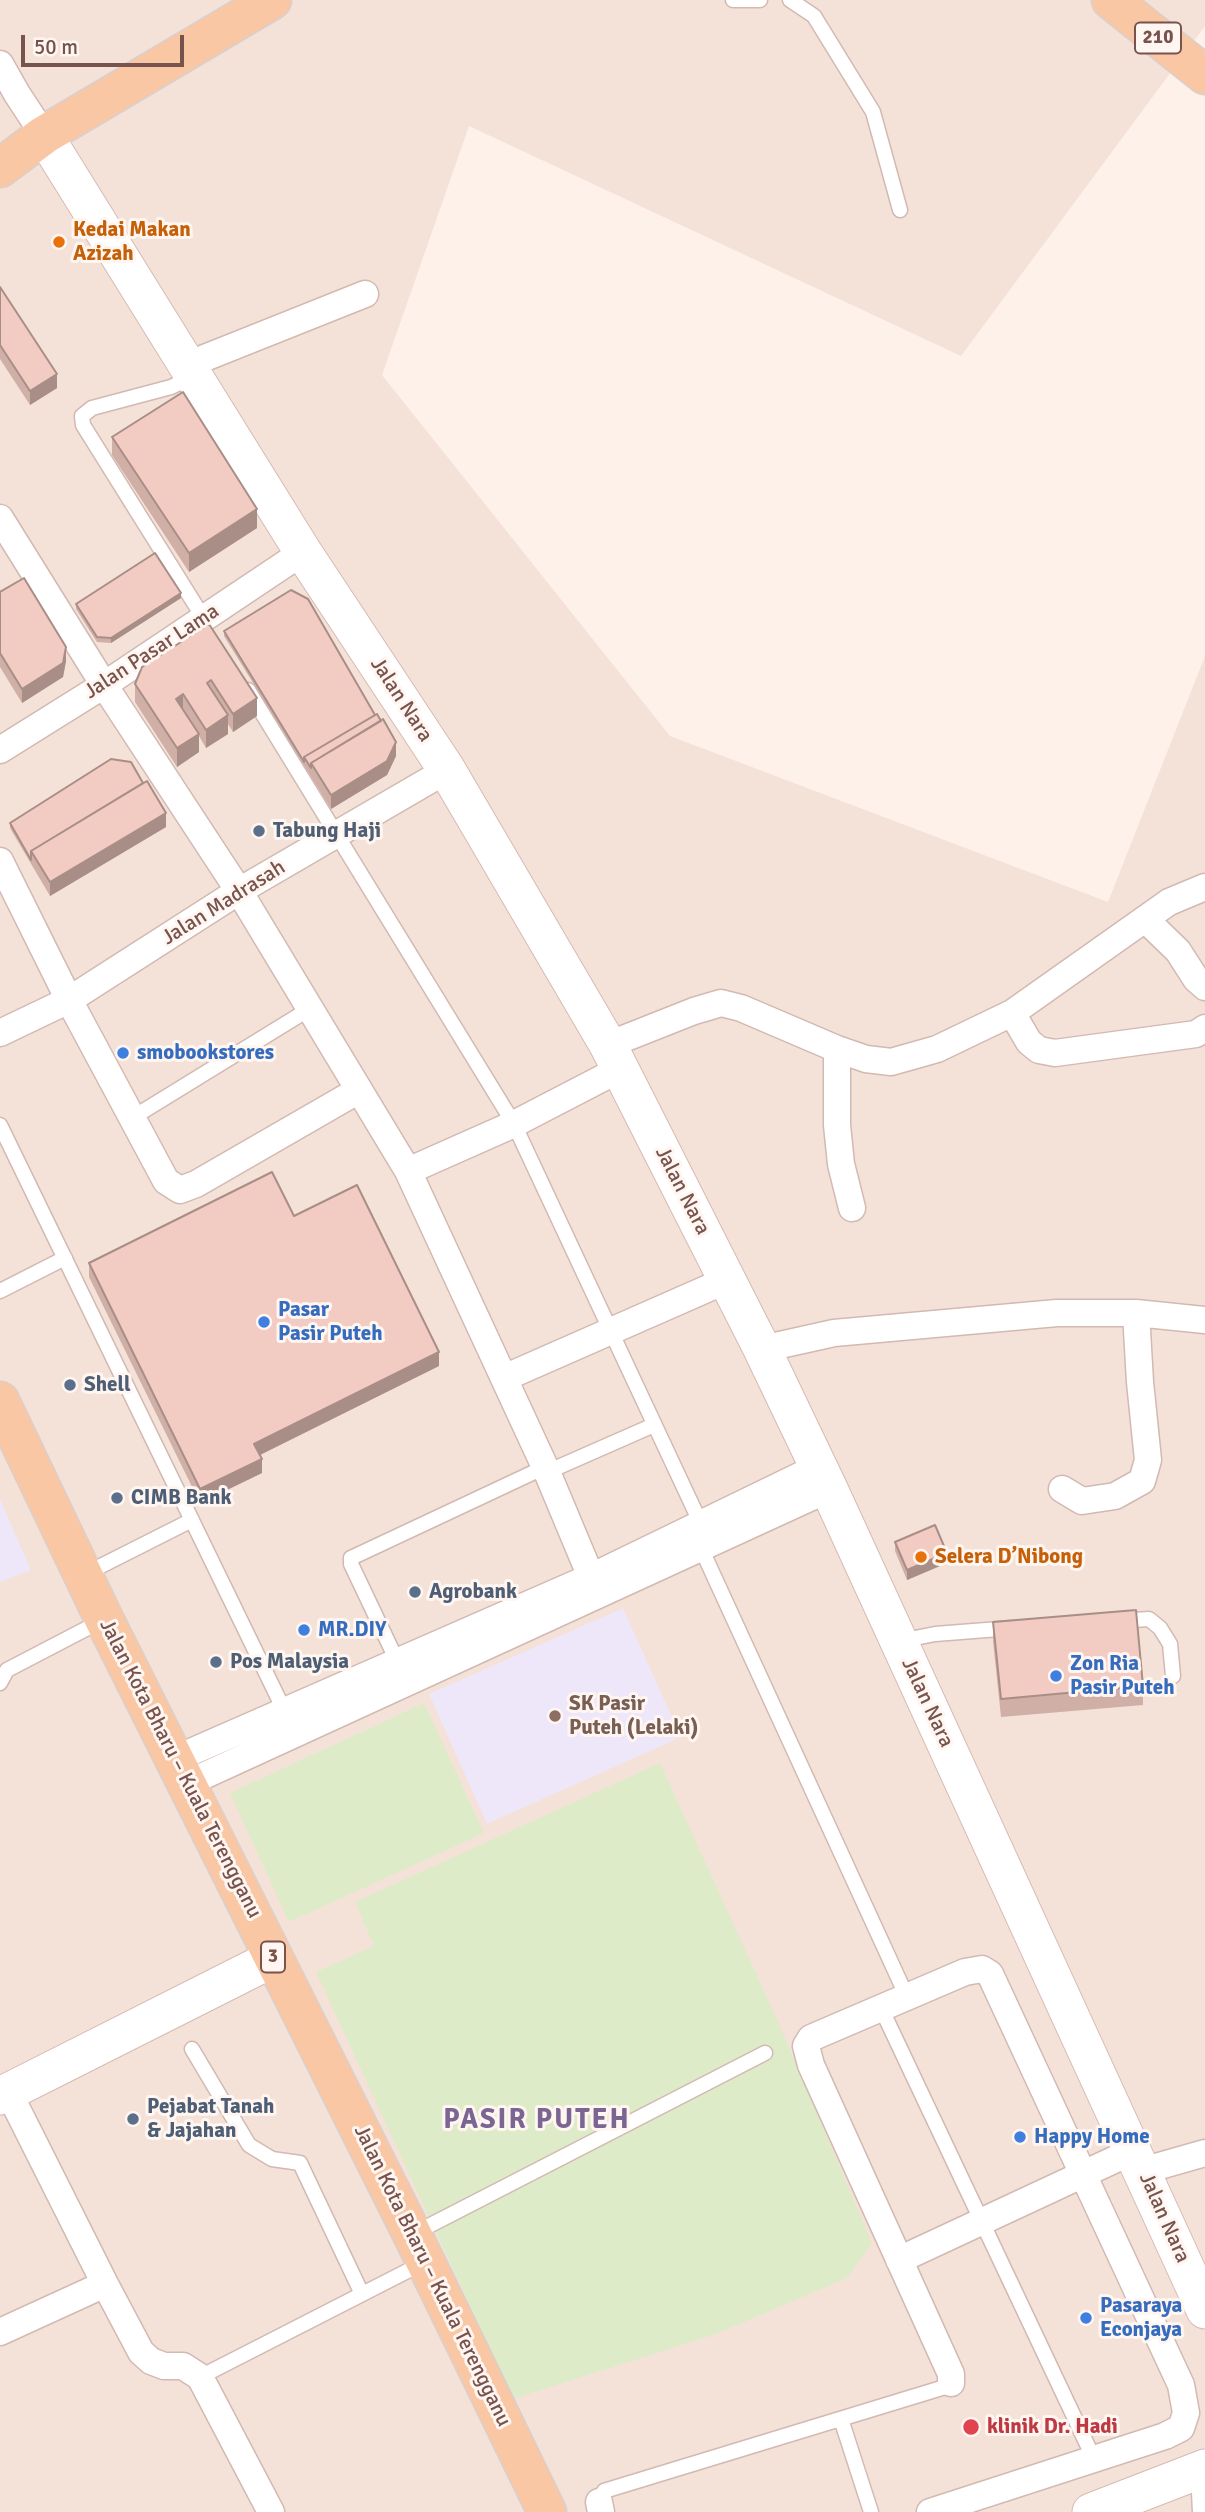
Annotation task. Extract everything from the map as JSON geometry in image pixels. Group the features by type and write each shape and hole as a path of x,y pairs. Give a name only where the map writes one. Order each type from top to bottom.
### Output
{"main road":[{"path":"0,169 44,135 272,0"},
{"name":"210","path":"1111,0 1205,75"},
{"name":"Jalan Nara","path":"44,135 303,552 447,770 614,1057 762,1349 823,1478 1205,2310"},
{"name":"Jalan Kota Bharu – Kuala Terengganu","path":"0,1401 85,1574 104,1619 419,2248 547,2512"},
{"path":"4,2093 274,1958"},
{"path":"1091,2512 1202,2469"}],"street":[{"path":"0,64 44,135"},
{"path":"190,370 365,294"},
{"path":"0,518 31,578 239,891 408,1171 546,1470 590,1577"},
{"name":"Jalan Pasar Lama","path":"1,746 207,624 303,552"},
{"name":"Jalan Madrasah","path":"0,1033 69,1000 239,891 447,770"},
{"path":"0,861 69,1000 166,1181 180,1190 196,1184 359,1090"},
{"path":"408,1171 514,1124 614,1057 694,1011 721,1003 741,1007 866,1059 891,1062 937,1049 1013,1013 1169,902 1205,887"},
{"path":"1145,919 1178,951 1196,979 1205,987"},
{"path":"1013,1013 1029,1042 1039,1051 1055,1053 1196,1034 1205,1028"},
{"path":"837,1049 838,1138 841,1164 852,1208"},
{"path":"503,1378 727,1280"},
{"path":"1062,1489 1083,1501 1115,1496 1142,1481 1149,1460 1141,1395 1136,1312"},
{"path":"762,1349 834,1333 1057,1313 1136,1312 1205,1320"},
{"path":"182,1771 823,1478"},
{"path":"182,1771 285,1712 590,1577 701,1536"},
{"path":"930,2512 1165,2436 1181,2428 1186,2413 1181,2385 990,1974 982,1969 965,1972 811,2038 806,2046 811,2065 951,2374 951,2383"},
{"path":"4,2093 141,2352 151,2361 164,2366 183,2366 200,2377 271,2512"},
{"path":"899,2260 1082,2175 1138,2161 1205,2153"},
{"path":"0,2332 105,2284"}],"lane":[{"path":"733,0 760,0"},
{"path":"789,0 814,16 873,112 900,210"},
{"path":"190,370 171,387 92,408 82,416 83,425 207,624"},
{"path":"239,675 514,1124 654,1425 907,1997"},
{"path":"132,1118 311,1008"},
{"path":"0,1125 285,1712"},
{"path":"0,1291 65,1258"},
{"path":"398,1663 351,1564 351,1558 546,1470 654,1425"},
{"path":"85,1574 191,1520"},
{"path":"0,1683 7,1670 104,1619"},
{"path":"1109,1622 1149,1619 1160,1628 1170,1643 1173,1676"},
{"path":"899,1642 934,1633 1028,1627"},
{"path":"881,2008 1094,2459"},
{"path":"192,2049 248,2145 272,2159 300,2163 362,2294"},
{"path":"200,2377 362,2294 419,2248 765,2053"},
{"path":"600,2507 604,2491 951,2383"},
{"path":"841,2419 871,2512"},
{"path":"1200,2512 1202,2469"}],"shaded area":[{"path":"0,0 1205,0 1205,26 961,356 469,126 382,375 670,736 1108,902 1205,656 1205,2512 0,2512"},
{"path":"0,1499 31,1570 0,1582"},
{"name":"SK Pasir Puteh (Lelaki)","path":"623,1608 681,1737 487,1824 429,1694"}],"green space":[{"path":"424,1703 484,1833 289,1922 230,1793"},
{"path":"660,1763 779,2024 872,2243 847,2278 716,2334 513,2399 316,1972 374,1946 355,1902"}],"building":[{"path":"0,287 57,374 30,391 0,345"},
{"path":"183,392 257,509 189,553 112,437"},
{"path":"155,553 181,593 111,638 97,637 76,604"},
{"path":"24,578 66,647 63,663 22,689 0,653 0,592"},
{"path":"291,590 308,599 375,715 304,757 304,762 224,631"},
{"path":"209,624 257,698 233,714 211,680 207,683 228,715 206,730 183,694 176,699 199,734 177,748 135,684 142,667"},
{"path":"377,714 381,721 311,763 311,768 304,757"},
{"path":"383,719 396,742 387,761 331,795 311,763"},
{"path":"111,759 131,762 143,783 31,851 31,860 10,823"},
{"path":"147,781 166,813 50,882 31,851"},
{"name":"Pasar Pasir Puteh","path":"272,1172 294,1216 357,1185 439,1352 254,1444 262,1459 200,1489 89,1263"},
{"name":"Selera D’Nibong","path":"935,1525 947,1553 907,1570 895,1542"},
{"path":"1136,1610 1143,1686 1001,1699 993,1622"}],"place":[{"name":"Kedai Makan Azizah","path":"59,242"},
{"name":"Tabung Haji","path":"259,831"},
{"name":"smobookstores","path":"123,1053"},
{"name":"Pasar Pasir Puteh","path":"264,1322"},
{"name":"Shell","path":"70,1385"},
{"name":"CIMB Bank","path":"117,1498"},
{"name":"Selera D’Nibong","path":"921,1557"},
{"name":"Agrobank","path":"415,1592"},
{"name":"MR.DIY","path":"304,1630"},
{"name":"Pos Malaysia","path":"216,1662"},
{"name":"Zon Ria Pasir Puteh","path":"1056,1676"},
{"name":"SK Pasir Puteh (Lelaki)","path":"555,1716"},
{"name":"Pejabat Tanah & Jajahan","path":"133,2119"},
{"name":"Happy Home","path":"1020,2137"},
{"name":"Pasaraya Econjaya","path":"1086,2318"},
{"name":"klinik Dr. Hadi","path":"971,2427"}],"district":[{"name":"PASIR PUTEH","path":"537,2121"}]}
